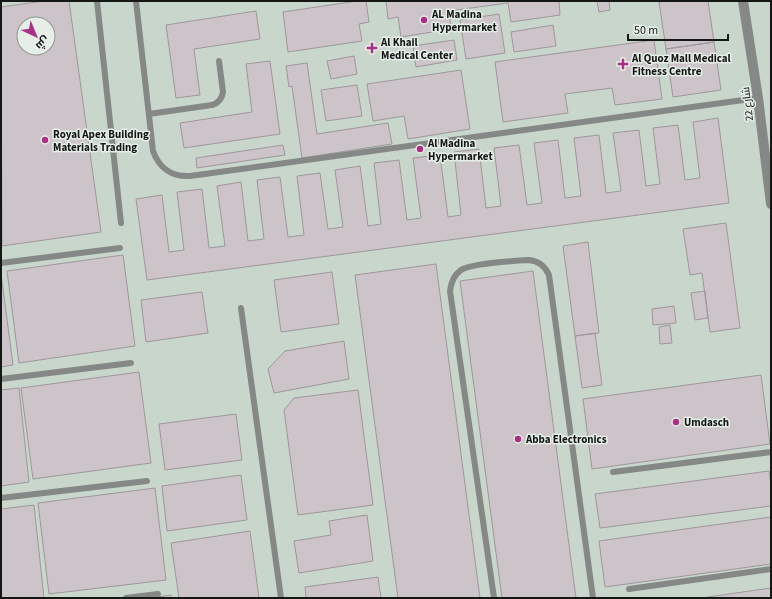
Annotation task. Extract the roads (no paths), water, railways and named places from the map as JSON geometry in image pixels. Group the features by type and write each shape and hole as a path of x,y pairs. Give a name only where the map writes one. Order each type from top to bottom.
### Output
{"street":[{"name":"شارع 22","path":"745,3 758,98 768,156 771,204"}],"lane":[{"path":"97,1 121,223"},
{"path":"136,1 153,151 155,157 164,169 176,176 758,98"},
{"path":"149,114 212,105 219,102 223,96 219,61"},
{"path":"1,263 120,248"},
{"path":"494,598 450,291 453,278 457,273 469,267 529,260 542,264 549,275 593,598"},
{"path":"241,308 281,598"},
{"path":"1,379 131,363"},
{"path":"613,472 771,452"},
{"path":"1,498 147,481"},
{"path":"629,589 771,569"},
{"path":"126,598 158,594"}],"place":[{"name":"AL Madina Hypermarket","path":"424,20"},
{"name":"Al Khail Medical Center","path":"372,48"},
{"name":"Al Quoz Mall Medical Fitness Centre","path":"623,64"},
{"name":"Royal Apex Building Materials Trading","path":"45,140"},
{"name":"Al Madina Hypermarket","path":"420,149"},
{"name":"Umdasch","path":"676,422"},
{"name":"Abba Electronics","path":"518,439"}]}
